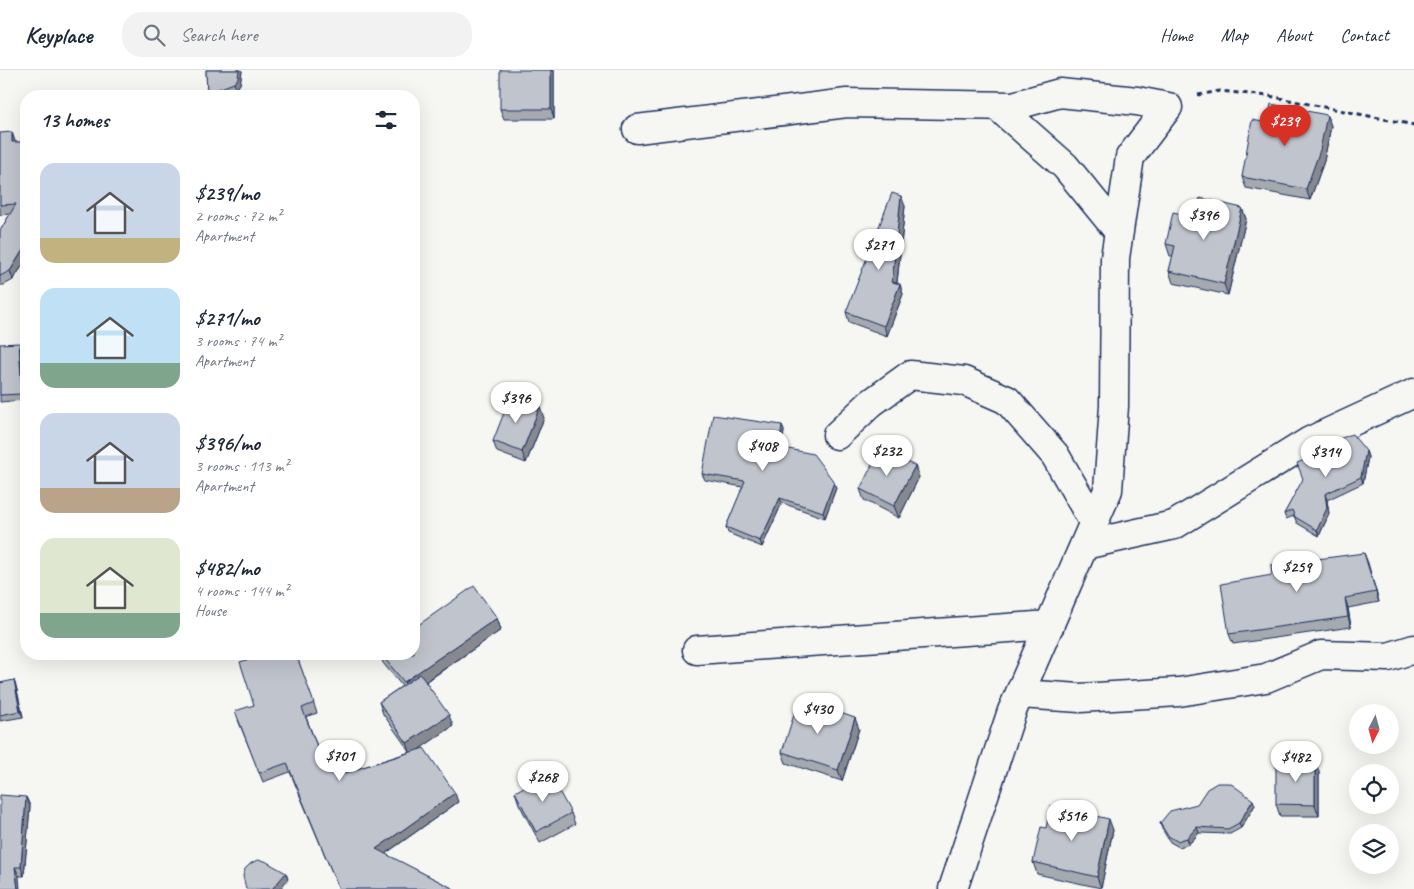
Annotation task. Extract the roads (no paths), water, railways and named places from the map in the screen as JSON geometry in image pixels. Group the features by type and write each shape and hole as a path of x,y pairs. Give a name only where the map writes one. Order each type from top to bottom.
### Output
{"street":[{"path":"637,129 847,103 1013,106 1060,93 1138,101 1168,107 1130,157 1115,258 1114,406 1108,490 1012,711 952,889"},
{"path":"997,106 1065,166 1119,232"},
{"path":"837,435 870,403 910,375 964,382 1007,400 1055,455 1089,534"},
{"path":"1089,534 1174,525 1310,441 1414,393"},
{"path":"697,650 1050,625"},
{"path":"1020,694 1080,698 1179,692 1266,678 1321,655 1388,657 1414,650"}]}
